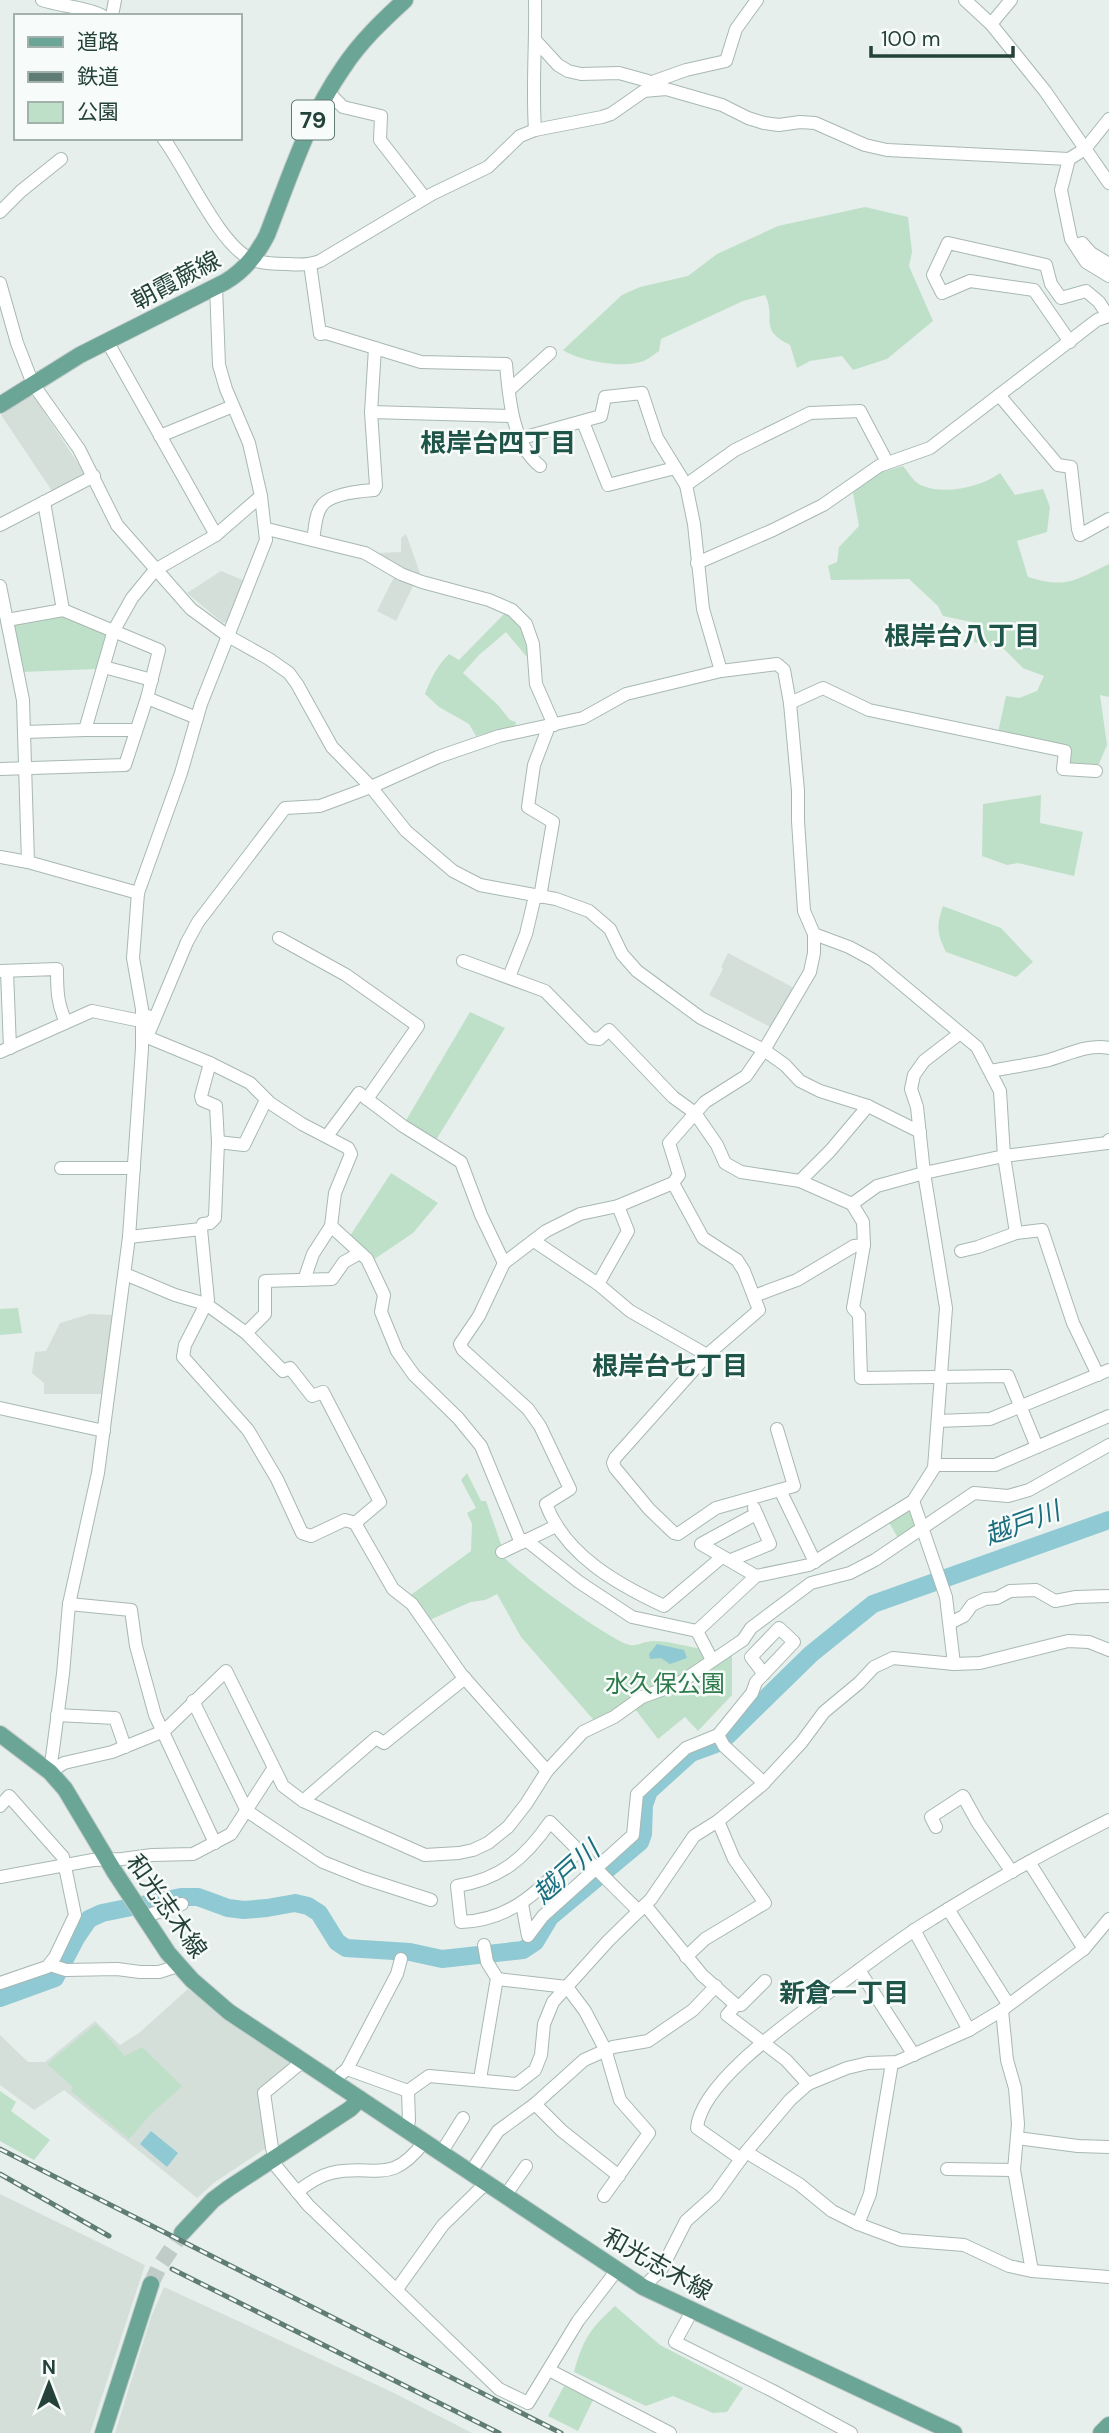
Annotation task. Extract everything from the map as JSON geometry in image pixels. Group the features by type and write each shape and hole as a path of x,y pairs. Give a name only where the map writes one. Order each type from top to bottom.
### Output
{"main road":[{"name":"朝霞蕨線","path":"0,405 64,363 233,277 252,260 267,235 307,133 328,92 358,49 405,0"},
{"name":"和光志木線","path":"0,1734 50,1772 65,1789 139,1910 178,1966 229,2012 643,2287 954,2433"},
{"path":"182,2233 213,2200 350,2109 360,2099"},
{"path":"103,2433 150,2284"},
{"path":"1101,2433 1109,2425"}],"street":[{"path":"42,0 87,9 98,14"},
{"path":"534,0 536,41 532,96 535,130"},
{"path":"652,89 655,81 686,70 726,61 736,29 757,0"},
{"path":"965,0 991,24 1049,97 1109,183"},
{"path":"991,24 1011,0"},
{"path":"536,41 558,65 568,71 581,74 619,73 648,81 652,89"},
{"path":"164,140 216,224 236,248 252,260 310,264 320,261 425,198 488,167 517,138 535,130 611,114 638,95 652,89 666,89 697,97 771,125 800,121 815,123 865,145 887,150 1069,159 1085,149 1109,120"},
{"path":"328,92 343,107 381,116 380,140 425,198"},
{"path":"0,212 61,159"},
{"path":"1069,159 1062,197 1066,220 1075,246 1086,262 1109,276"},
{"path":"1066,220 1091,253 1109,264"},
{"path":"696,563 774,530 823,505 887,462 930,448 1070,342 1097,320 1109,316 1099,302 1086,291 1061,298 1051,284 1046,265 948,243 933,275 942,293 970,281 1034,290 1070,342"},
{"path":"310,264 320,334 326,333 421,362 506,364 511,416 531,459 540,466"},
{"path":"0,283 17,343 33,384 79,449 117,525 191,609 289,673 332,747 371,787 406,831 453,871 480,885 556,899 589,911 610,929 622,954 637,971 701,1018 764,1050 785,1065 800,1081 820,1091 868,1106 920,1132"},
{"path":"149,1017 133,958 138,892 181,773 197,718 264,550 267,528 249,443 219,365 216,286"},
{"path":"107,341 216,536"},
{"path":"313,540 319,509 323,503 353,492 374,490 376,486 371,412 375,348"},
{"path":"509,390 550,353"},
{"path":"522,438 601,416 605,397 642,393 657,438 686,485 694,524 696,563 703,609 721,671"},
{"path":"999,395 1058,465 1071,467 1080,535 1109,519"},
{"path":"160,436 233,405"},
{"path":"686,485 735,450 810,413 860,411 887,462"},
{"path":"371,412 511,416"},
{"path":"583,422 608,485 675,468"},
{"path":"0,525 94,475"},
{"path":"85,730 114,630 132,598 155,570 216,536 261,496"},
{"path":"44,502 64,610"},
{"path":"267,528 365,553 401,574 479,597 512,610 526,624 533,644 536,684 551,725 534,765 528,807 553,822 537,897 509,977"},
{"path":"0,586 23,700 28,862"},
{"path":"0,769 125,765 148,698 159,650 64,610 7,620"},
{"path":"50,1772 69,1604 93,1503 125,1274 145,1037 149,1017 198,922 285,808 320,806 438,757 499,736 583,718 626,694 721,671 777,664 784,670 790,703 804,911 814,934 810,972 746,1076 705,1102 669,1143 679,1175 673,1183 618,1206 580,1214 534,1241 504,1263 480,1315 460,1345 528,1409 540,1426 570,1489 546,1504 556,1526 597,1570 632,1591 664,1606 726,1559 770,1544 749,1498"},
{"path":"104,667 152,680"},
{"path":"790,703 823,688 869,710 1065,751 1063,769 1096,771"},
{"path":"148,698 197,718"},
{"path":"24,732 136,730"},
{"path":"0,857 138,892"},
{"path":"814,934 849,947 873,960 977,1047 1000,1091 1003,1156 1016,1233"},
{"path":"279,938 346,975 418,1026 367,1099"},
{"path":"463,961 545,991 591,1038 599,1039 609,1030 673,1097 695,1113 726,1163 741,1172 800,1181 852,1204 863,1222 864,1245 853,1308 859,1315 861,1378 1008,1376 1037,1447"},
{"path":"66,1022 58,999 57,969 4,971 5,1050 92,1011 136,1020 149,1017"},
{"path":"697,1631 756,1576 809,1565 913,1501 934,1468 946,1308 911,1081 924,1061 959,1034"},
{"path":"145,1037 210,1063 250,1083 266,1100 302,1124 348,1148 351,1154 335,1193 331,1226 313,1254 304,1280"},
{"path":"990,1071 1048,1060 1090,1047 1109,1048"},
{"path":"210,1063 201,1096 202,1100 216,1106 218,1142 215,1218 203,1224 201,1229 208,1300 185,1345 183,1357 248,1430 277,1479 302,1533 311,1536 345,1520 355,1522 393,1589 412,1604 465,1678 547,1771"},
{"path":"327,1136 359,1093 403,1126 461,1162 481,1215 504,1263"},
{"path":"218,1142 244,1145 266,1100"},
{"path":"800,1181 868,1106"},
{"path":"852,1204 877,1186 924,1173 1003,1156 1107,1143 1109,1140"},
{"path":"61,1168 134,1168"},
{"path":"673,1183 703,1238 737,1260 759,1310 707,1355 613,1463 649,1509 678,1534 716,1507 794,1486 777,1429"},
{"path":"598,1284 628,1231 618,1206"},
{"path":"331,1226 367,1259 384,1295 381,1312 397,1351 414,1375 458,1418 481,1446 524,1542 632,1617 697,1631"},
{"path":"129,1237 201,1229"},
{"path":"938,1422 990,1419 1103,1372 1073,1323 1042,1230 1016,1233 961,1251"},
{"path":"534,1241 598,1284 630,1311 707,1355"},
{"path":"754,1296 797,1280 854,1246 864,1245"},
{"path":"246,1333 265,1314 265,1281 332,1279 344,1262 360,1253"},
{"path":"125,1274 175,1295 206,1304 246,1333 283,1371 290,1368 312,1396 323,1392 380,1502 355,1522"},
{"path":"0,1408 104,1430"},
{"path":"934,1465 995,1465 1109,1416"},
{"path":"50,1772 64,1763 125,1747 164,1731 226,1671 283,1786 303,1801 425,1855 459,1853 488,1843 500,1835 526,1804 547,1771 583,1732 614,1717 642,1698 678,1684 743,1640 751,1628 811,1583 850,1573 875,1560 974,1493 1008,1496 1029,1490 1109,1445"},
{"path":"780,1490 815,1562"},
{"path":"913,1501 943,1587 954,1664"},
{"path":"756,1514 701,1544 756,1576"},
{"path":"502,1552 556,1526"},
{"path":"950,1623 964,1616 972,1605 1010,1591 1036,1590 1055,1601 1109,1596"},
{"path":"69,1604 131,1610 136,1646 155,1715 215,1843"},
{"path":"697,1631 712,1660"},
{"path":"408,2091 429,2076 517,2084 535,2070 541,2055 544,2024 553,2002 642,1908 694,1836 718,1821 764,1783 801,1744 824,1712 874,1667 894,1658 954,1664 980,1663 1068,1641 1089,1642 1109,1650"},
{"path":"523,1904 528,1936 543,1916 598,1872 633,1835 637,1794 685,1748 720,1740 752,1693 756,1682 764,1674"},
{"path":"303,1801 376,1738 384,1743 465,1678"},
{"path":"193,1701 247,1811 323,1862 431,1900"},
{"path":"57,1715 115,1718 125,1747"},
{"path":"720,1740 764,1783"},
{"path":"0,1877 107,1859 193,1854 231,1834 273,1769"},
{"path":"0,1805 9,1796 63,1857 75,1915 57,1968"},
{"path":"936,1827 931,1817 963,1796 1012,1872"},
{"path":"1109,1820 948,1909 859,1970 762,2043 720,2084 698,2118 697,2127 743,2156 799,2185 832,2211 901,2240 964,2245 1009,2266 1032,2271 1109,2277"},
{"path":"686,1957 705,1939 765,1903 734,1859 718,1821"},
{"path":"580,1850 523,1904 500,1913 461,1922 457,1886 488,1878 511,1866 534,1845 550,1822 580,1850 598,1872 642,1908 702,1975 736,2005"},
{"path":"1029,1862 1083,1949"},
{"path":"139,1910 182,1904"},
{"path":"948,1909 1005,2007 1007,2060 1015,2088 1017,2138 1014,2170 1032,2271"},
{"path":"643,2287 662,2270 686,2221 715,2195 743,2156 790,2100 808,2084 838,2070 868,2063 892,2063 970,2029 1005,2007 1083,1949 1109,1919"},
{"path":"914,1930 970,2029"},
{"path":"480,2079 497,1979 487,1962 485,1946"},
{"path":"332,2081 347,2069 397,1975 401,1959"},
{"path":"0,1983 41,1970 57,1968 159,1972 178,1966"},
{"path":"859,1970 914,2055"},
{"path":"497,1979 567,1986 585,2011 606,2049 620,2100 649,2133 604,2196"},
{"path":"765,1981 727,2015 786,2060 808,2084"},
{"path":"470,2173 498,2131 536,2104 584,2060 606,2049 648,2040 693,2010 716,1986"},
{"path":"303,2061 264,2093 273,2159 297,2192 499,2389 528,2403 578,2321 617,2270"},
{"path":"858,2224 870,2194 892,2063"},
{"path":"347,2069 408,2091"},
{"path":"406,2129 410,2121 408,2091"},
{"path":"536,2104 562,2131 619,2176"},
{"path":"441,2153 463,2118"},
{"path":"1017,2138 1109,2147"},
{"path":"297,2192 329,2173 390,2170 408,2161 424,2142"},
{"path":"505,2196 526,2166"},
{"path":"947,2169 1014,2170"},
{"path":"397,2288 443,2225 486,2183"},
{"path":"692,2311 675,2342 783,2395 851,2433"},
{"path":"549,2370 670,2433"}],"shaded area":[{"path":"30,396 34,397 83,471 83,475 52,491 1,415"},
{"path":"406,534 421,576 377,553 401,552 401,538"},
{"path":"221,571 243,580 227,622 223,623 187,593"},
{"path":"395,575 414,584 396,621 377,611"},
{"path":"728,953 794,988 772,1028 709,995"},
{"path":"90,1314 113,1315 102,1394 44,1394 44,1383 32,1373 35,1352 46,1351 60,1323"},
{"path":"188,1989 292,2063 292,2066 258,2089 266,2148 215,2182 197,2198 64,2090 34,2110 0,2085 0,2035 28,2062 45,2062 95,2021 120,2045 139,2033"},
{"path":"0,2194 145,2265 90,2433 0,2433"},
{"path":"164,2287 392,2392 472,2433 115,2433 151,2317"}],"green space":[{"path":"865,207 908,217 912,252 909,266 933,321 887,359 853,370 842,356 810,361 797,368 790,345 774,334 771,328 765,295 743,301 661,339 659,351 650,358 632,364 600,362 563,350 622,295 640,287 688,276 717,254 778,226"},
{"path":"903,466 917,483 932,489 952,490 973,486 1000,473 1015,495 1043,489 1050,507 1047,532 1017,541 1028,577 1041,581 1070,581 1109,564 1109,697 1100,695 1107,745 1096,771 1063,769 1065,751 997,737 1006,696 1019,698 1037,691 1044,676 1023,668 1004,649 974,642 976,623 943,616 938,606 909,579 831,580 828,566 837,562 839,547 859,526 853,493 876,474"},
{"path":"506,612 522,627 529,653 526,656 506,632 463,673 498,705 510,720 516,722 515,726 476,736 469,724 439,707 425,694 435,672 449,654 459,660"},
{"path":"63,613 108,634 96,669 22,672 13,627 15,623"},
{"path":"1041,795 1040,823 1083,832 1074,876 1018,863 1007,865 982,856 983,804"},
{"path":"943,906 1001,928 1033,962 1016,977 946,952 939,930"},
{"path":"470,1012 505,1028 436,1140 405,1122"},
{"path":"391,1173 438,1203 413,1233 373,1260 350,1236"},
{"path":"18,1308 22,1333 0,1335 0,1309"},
{"name":"水久保公園","path":"467,1473 481,1501 486,1501 502,1547 497,1549 504,1558 579,1615 630,1645 659,1641 701,1649 705,1656 732,1654 732,1695 698,1731 685,1717 658,1739 632,1705 598,1725 521,1637 497,1594 427,1621 408,1597 471,1551 472,1524 467,1513 476,1508 461,1480"},
{"path":"912,1505 919,1524 898,1538 887,1519"},
{"path":"96,2024 125,2056 142,2047 182,2086 149,2116 129,2139 71,2091 73,2087 47,2064"},
{"path":"0,2091 16,2102 11,2111 50,2140 34,2160 0,2141"},
{"path":"615,2306 660,2345 743,2388 727,2412 713,2413 673,2396 646,2406 574,2372 589,2335"},
{"path":"564,2386 593,2400 578,2431 548,2416"}],"water":[{"path":"657,1644 684,1650 687,1658 670,1664 661,1658 650,1659 649,1654"},
{"path":"151,2131 178,2153 167,2167 140,2144"}],"waterway":[{"name":"越戸川","path":"0,1998 55,1978 89,1919 102,1913 181,1897 198,1897 228,1908 244,1910 295,1903 308,1906 319,1913 337,1942 346,1948 410,1952 442,1959 523,1950 535,1942 550,1917 640,1842 643,1834 644,1805 649,1791 691,1753 721,1742 811,1654 873,1604 1109,1520"}],"tunnel":[{"path":"151,2284 182,2233"}],"railway":[{"path":"0,2149 561,2433"},
{"path":"0,2174 109,2236"},
{"path":"172,2269 499,2433"}],"district":[{"name":"根岸台四丁目","path":"498,443"},
{"name":"根岸台八丁目","path":"962,636"},
{"name":"根岸台七丁目","path":"670,1366"},
{"name":"新倉一丁目","path":"844,1993"}]}
